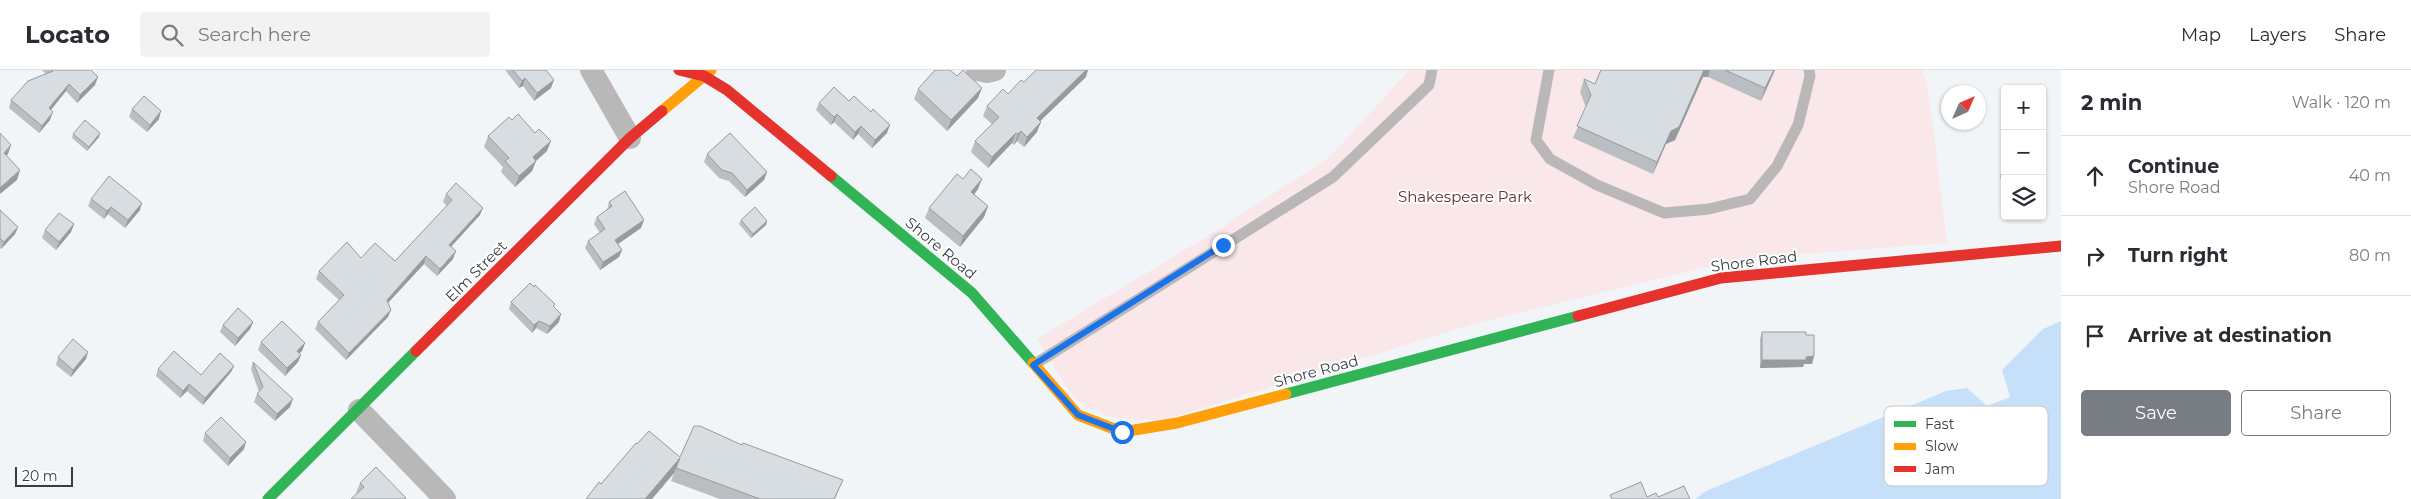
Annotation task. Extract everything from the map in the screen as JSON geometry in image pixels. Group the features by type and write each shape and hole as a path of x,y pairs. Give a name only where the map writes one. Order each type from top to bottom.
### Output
{"street":[{"path":"591,70 630,138"},
{"name":"Shore Road","path":"679,70 708,73 972,293 1078,415 1122,432 1177,423 1721,278 2061,246"},
{"path":"977,70 987,72 995,70"},
{"name":"Elm Street","path":"268,499 630,138 708,73"},
{"path":"359,410 445,499"}],"lane":[{"path":"1033,365 1333,177 1429,86 1432,70"},
{"path":"1549,70 1536,140 1550,159 1597,185 1664,213 1709,209 1750,199 1777,166 1798,125 1810,76 1809,70"}],"green space":[{"name":"Shakespeare Park","path":"1409,70 1922,70 1927,85 1933,126 1947,243 1740,259 1474,324 1170,418 1135,420 1113,417 1091,409 1076,399 1037,339 1216,231 1331,156"}],"water":[{"path":"2061,321 2061,499 1695,499 1706,491 1884,417 1884,486 2048,486 2048,406 1987,406 2010,397 2002,370 2043,329"},
{"path":"1967,388 1987,406 1910,406 1946,391"}],"building":[{"path":"52,70 91,70 98,77 80,95 69,84 49,108 53,112 42,126 11,100 28,81"},
{"path":"513,70 546,70 554,80 537,93 525,78 522,81"},
{"path":"935,70 950,70 957,76 963,70 982,88 951,120 918,89"},
{"path":"1036,70 1086,70 1037,118 1041,122 1027,137 1021,131 1018,134 1016,133 992,157 975,141 999,117 987,106 1003,89 1008,94 1021,80 1024,82"},
{"path":"1601,70 1704,70 1679,127 1671,131 1657,162 1577,126 1591,95 1584,79 1595,84"},
{"path":"1725,70 1774,70 1765,88"},
{"path":"834,87 849,101 854,96 871,112 873,109 890,125 875,140 861,126 855,132 837,114 834,117 819,103"},
{"path":"144,96 161,111 150,125 132,109"},
{"path":"518,114 535,133 539,129 551,141 533,157 536,161 519,176 505,161 509,158 488,136 509,117 512,120"},
{"path":"85,120 100,133 89,147 73,134"},
{"path":"0,133 11,145 4,153 20,170 0,188"},
{"path":"730,133 767,172 747,190 732,173 722,170 707,154"},
{"path":"971,169 982,179 971,192 988,206 963,236 929,208 957,174 963,179"},
{"path":"109,176 142,203 128,220 111,207 107,211 91,199"},
{"path":"456,183 483,208 449,245 456,251 440,269 426,256 387,300 391,310 349,353 318,322 344,295 319,271 347,242 361,258 375,243 395,261 452,200 446,194"},
{"path":"625,191 644,220 615,240 622,250 603,262 588,241 605,229 597,217 612,206 609,202"},
{"path":"755,207 767,221 753,234 741,220"},
{"path":"0,210 18,227 4,242 0,238"},
{"path":"59,213 74,224 59,242 45,230"},
{"path":"530,283 534,287 535,285 555,304 553,306 561,314 550,326 539,321 534,325 511,302"},
{"path":"238,308 253,322 238,338 223,325"},
{"path":"282,321 305,343 297,351 301,355 287,368 261,342"},
{"path":"1762,332 1806,332 1806,335 1814,335 1814,356 1806,357 1806,360 1762,360"},
{"path":"73,339 88,352 73,370 58,357"},
{"path":"174,351 201,375 220,353 234,366 205,398 189,384 183,391 158,369"},
{"path":"253,362 293,399 277,414 257,394 263,387"},
{"path":"221,417 246,442 230,458 205,433"},
{"path":"694,426 700,426 742,445 743,443 843,480 834,499 760,499 676,468 680,458 645,499 586,499 599,482 601,484 636,443 649,431 680,457"},
{"path":"376,467 405,499 351,499 364,487 360,483"},
{"path":"1641,482 1647,497 1656,493 1658,497 1684,486 1690,499 1612,499 1610,495"}],"traffic: fast":[{"path":"831,176 972,293 1033,363"},
{"path":"1286,394 1578,316"},
{"path":"268,499 416,351"}],"traffic: slow":[{"path":"662,111 711,70"},
{"path":"1033,363 1078,415 1122,432 1177,423 1286,394"}],"traffic: jam":[{"path":"679,70 704,76 727,90 831,176"},
{"path":"416,351 630,138 662,111"},
{"path":"1578,316 1721,278 2061,246"}],"route":[{"path":"1122,432 1078,415 1033,365 1223,245"}]}
